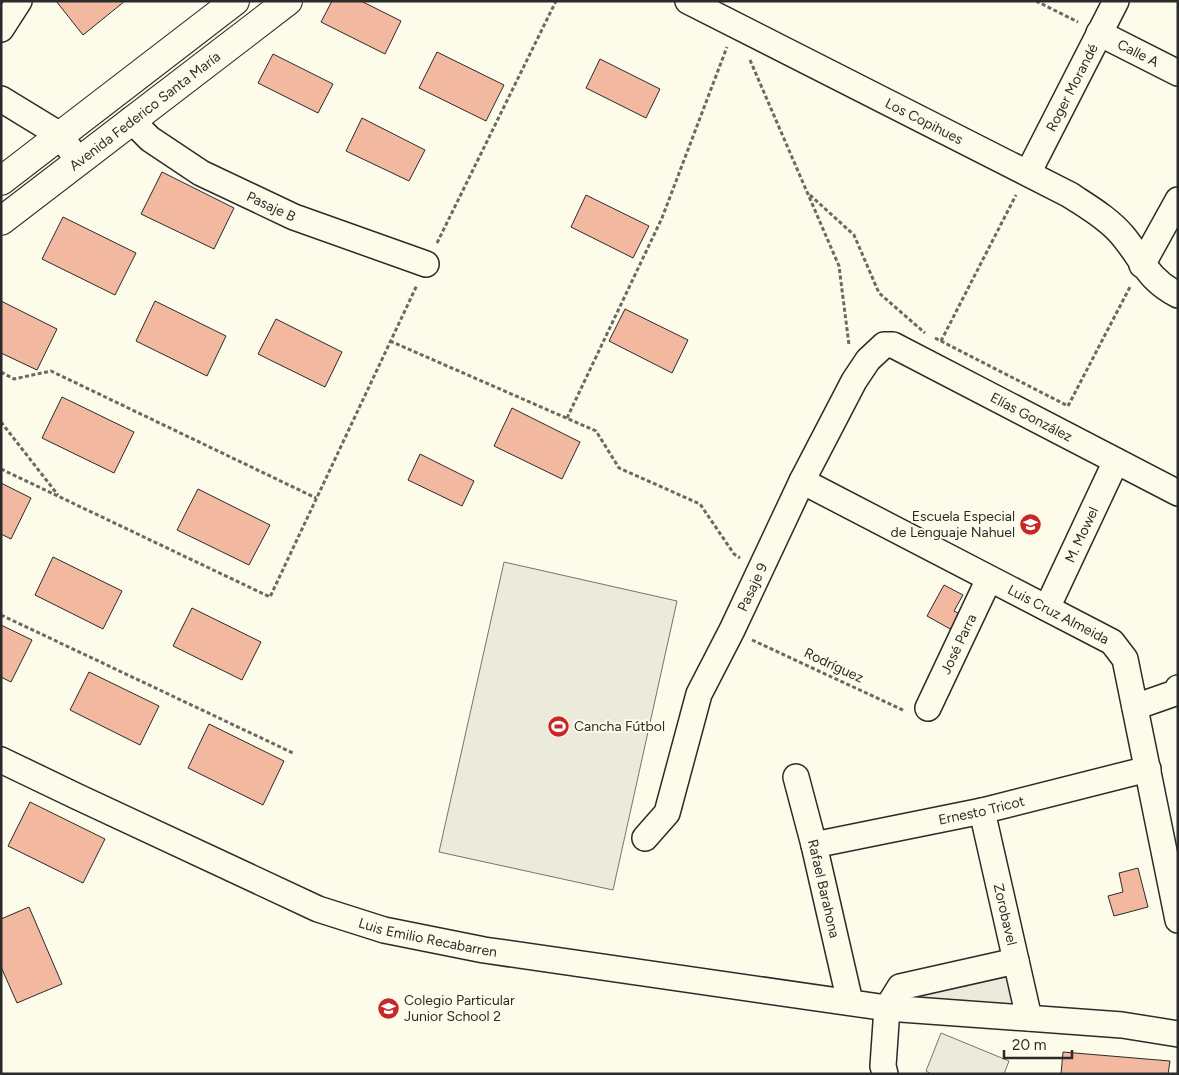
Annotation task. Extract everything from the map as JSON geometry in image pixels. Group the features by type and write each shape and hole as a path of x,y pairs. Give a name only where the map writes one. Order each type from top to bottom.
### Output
{"main road":[{"path":"1,181 235,1"},
{"name":"Avenida Federico Santa María","path":"1,221 288,1"}],"street":[{"path":"1,29 19,1"},
{"name":"Los Copihues","path":"688,1 1070,195 1099,214 1122,235 1142,264 1161,285 1178,296"},
{"name":"Roger Morandé","path":"1028,172 1116,1"},
{"name":"Calle A","path":"1099,32 1178,73"},
{"path":"1,100 60,135 79,162"},
{"name":"Pasaje B","path":"131,120 150,139 201,173 294,217 426,264"},
{"path":"1142,264 1178,200"},
{"name":"Pasaje 9","path":"645,838 667,813 698,694 732,630 802,481 854,381 868,360 884,345"},
{"name":"Elías González","path":"884,345 893,345 1178,494"},
{"name":"M. Mowel","path":"1047,608 1116,461"},
{"name":"Luis Cruz Almeida","path":"802,481 1112,642 1125,660 1178,920"},
{"name":"José Parra","path":"928,708 989,579"},
{"path":"1135,706 1175,693 1178,688"},
{"name":"Luis Emilio Recabarren","path":"1,760 78,798 318,909 384,930 484,950 887,1008 1122,1025 1178,1034"},
{"name":"Ernesto Tricot","path":"814,845 982,810 1148,769"},
{"name":"Rafael Barahona","path":"796,777 814,845 850,1002"},
{"name":"Zorobavel","path":"982,810 1029,1018"},
{"path":"885,1074 883,1066 887,1008 900,987 1016,961"}],"path":[{"path":"1,469 270,597 426,264 556,1"},
{"path":"1036,1 1099,32"},
{"path":"735,25 839,266 854,381"},
{"path":"567,418 662,218 735,25"},
{"path":"941,341 1028,172"},
{"path":"807,193 854,236 879,294 924,332 1068,406"},
{"path":"1056,431 1142,264"},
{"path":"390,341 596,430 618,468 700,504 734,554 760,570"},
{"path":"1,372 14,379 51,371 316,498"},
{"path":"1,422 59,497"},
{"path":"1,615 293,753"},
{"name":"Rodríguez","path":"732,630 904,711 928,708"}],"shaded area":[{"name":"Cancha Fútbol","path":"504,562 677,601 613,890 439,852"},
{"path":"1010,971 1018,1008 900,1003 907,990"},
{"path":"941,1033 1009,1061 1004,1074 931,1074 926,1071"}],"building":[{"path":"56,1 125,1 83,35"},
{"path":"332,1 361,1 401,21 385,54 321,22"},
{"path":"437,52 504,85 486,121 419,88"},
{"path":"273,54 333,84 318,113 258,83"},
{"path":"600,59 660,89 646,118 586,88"},
{"path":"362,118 425,150 409,181 346,151"},
{"path":"162,172 234,208 214,249 141,214"},
{"path":"586,195 649,226 633,258 571,227"},
{"path":"63,217 136,253 115,295 42,259"},
{"path":"1,301 57,329 37,370 1,353"},
{"path":"155,301 226,336 207,376 136,341"},
{"path":"625,309 688,340 672,373 609,341"},
{"path":"276,319 342,352 325,387 258,354"},
{"path":"62,397 134,432 114,473 42,438"},
{"path":"512,408 580,442 562,479 494,446"},
{"path":"420,454 474,481 462,506 408,480"},
{"path":"1,483 31,498 11,539 1,534"},
{"path":"198,489 270,525 249,565 177,530"},
{"path":"53,557 122,591 103,629 35,595"},
{"path":"944,585 963,595 954,611 960,614 952,630 927,616"},
{"path":"192,608 261,642 242,680 173,646"},
{"path":"1,625 32,640 11,682 1,677"},
{"path":"89,672 159,706 140,745 70,710"},
{"path":"209,724 284,761 263,805 188,768"},
{"path":"30,802 105,839 83,883 8,846"},
{"path":"1138,868 1148,907 1114,916 1108,896 1123,892 1119,873"},
{"path":"29,907 62,984 17,1003 1,967 1,919"},
{"path":"1063,1052 1170,1061 1168,1074 1061,1074"}],"place":[{"name":"Escuela Especial de Lenguaje Nahuel","path":"1031,524"},
{"name":"Cancha Fútbol","path":"558,726"},
{"name":"Colegio Particular Junior School 2","path":"388,1008"}]}
